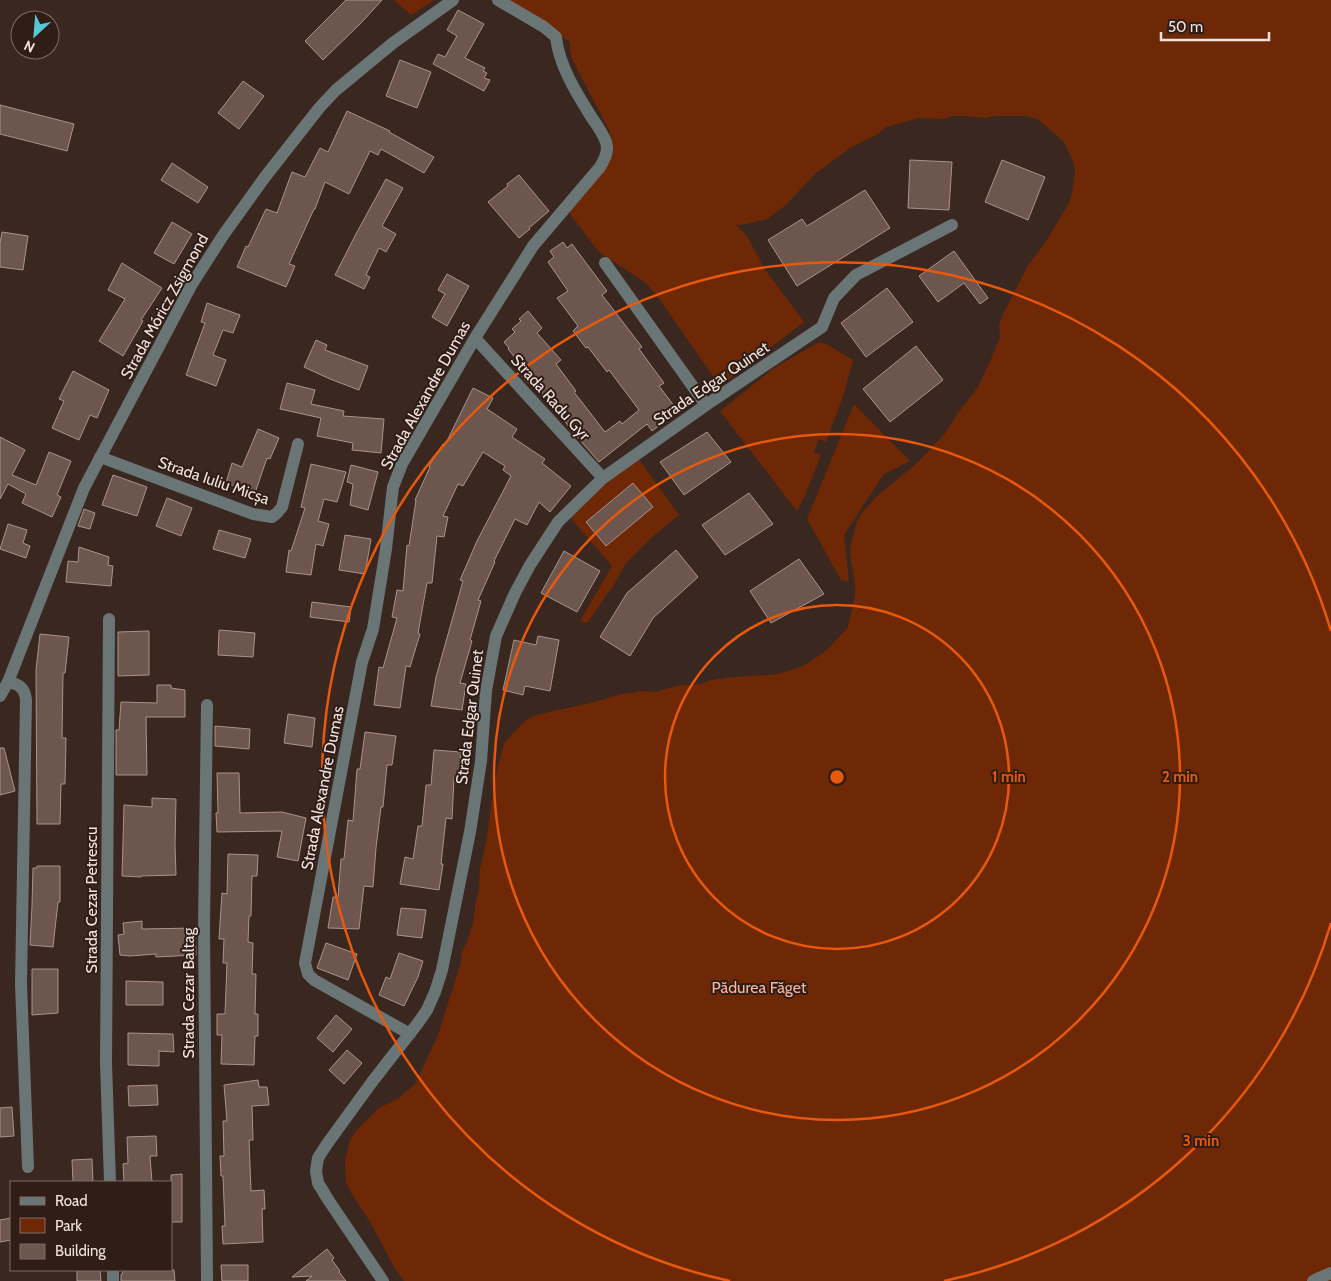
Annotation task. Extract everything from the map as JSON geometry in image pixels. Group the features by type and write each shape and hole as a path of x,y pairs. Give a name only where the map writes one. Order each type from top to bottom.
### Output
{"street":[{"name":"Strada Móricz Zsigmond","path":"0,696 8,682 84,488 192,284 224,234 265,177 320,107 336,90 393,43 453,0"},
{"name":"Strada Alexandre Dumas","path":"410,1034 314,980 308,974 305,963 362,662 373,629 386,549 393,487 402,464 475,338 533,246 600,167 607,151 606,140 572,84 558,51 556,37 544,27 498,0"},
{"name":"Strada Edgar Quinet","path":"384,1281 321,1189 316,1171 318,1158 326,1144 427,1010 435,992 442,970 470,832 481,761 486,691 496,636 530,565 558,522 603,478 706,405 822,327 834,298 856,275 952,225"},
{"path":"605,264 706,405"},
{"name":"Strada Radu Gyr","path":"475,338 603,478"},
{"name":"Strada Iuliu Micșa","path":"100,457 253,514 272,517 282,507 298,444"},
{"name":"Strada Cezar Petrescu","path":"109,619 106,1063 110,1181"},
{"path":"8,682 19,686 25,692 26,700 21,984 28,1167"},
{"name":"Strada Cezar Baltag","path":"207,705 204,926 207,1281"},
{"path":"1313,1281 1331,1273"}],"green space":[{"path":"394,0 434,0 411,15"},
{"name":"Pădurea Făget","path":"506,0 1331,0 1331,1281 404,1281 394,1267 369,1220 351,1193 346,1182 345,1161 350,1140 356,1131 379,1108 399,1098 415,1084 438,1035 461,962 462,952 473,923 479,891 480,869 487,838 498,765 504,744 526,720 536,715 622,694 644,691 655,692 676,686 701,684 711,680 733,677 777,674 798,668 827,650 848,627 855,595 850,553 857,522 862,513 877,496 916,464 939,440 978,387 1000,337 999,326 1002,316 1027,267 1046,241 1069,203 1075,171 1073,161 1064,142 1039,120 1028,116 919,118 886,127 878,134 850,148 815,174 786,205 767,219 736,225 747,236 764,268 804,322 720,386 646,283 599,252 567,210 611,154 610,132 573,61 570,42"},
{"path":"819,342 828,345 853,360 844,394 826,442 819,439 814,452 821,455 797,511 720,411 774,368"},
{"path":"854,404 910,461 884,474 844,535 849,582 841,580 807,519"},
{"path":"638,458 679,515 652,537 626,563 615,583 587,623 580,621 612,566 569,516 602,486"}],"building":[{"path":"346,0 382,0 323,60 305,41"},
{"path":"458,10 484,24 465,58 485,68 483,71 487,73 484,78 490,80 484,91 433,64 438,54 445,57 457,36 447,30"},
{"path":"400,60 431,72 417,108 386,96"},
{"path":"243,81 264,96 239,129 218,113"},
{"path":"0,105 74,124 67,151 0,134"},
{"path":"347,111 390,131 434,157 424,173 381,149 378,155 370,151 349,194 325,182 315,209 289,264 295,266 286,287 237,267 266,209 277,213 292,172 305,177 320,148 328,152"},
{"path":"910,160 952,162 949,210 908,208"},
{"path":"1002,160 1045,177 1028,220 985,202"},
{"path":"172,163 208,187 198,203 161,180"},
{"path":"519,175 549,211 519,238 488,202"},
{"path":"386,179 403,188 382,226 396,234 386,252 379,248 366,275 370,277 364,289 335,275"},
{"path":"865,190 890,228 797,286 768,240 802,219 807,226"},
{"path":"172,222 192,234 174,264 154,253"},
{"path":"2,232 28,236 23,270 0,267"},
{"path":"563,242 567,248 572,244 607,291 602,295 642,347 639,349 664,383 659,386 678,411 652,431 647,424 599,462 534,383 531,386 522,376 527,372 504,342 515,332 512,329 528,311 542,328 537,333 561,360 556,364 576,391 574,392 605,432 620,421 622,424 639,410 609,370 607,372 573,331 578,326 557,298 568,291 548,262 554,257 550,251"},
{"path":"954,251 988,298 980,304 964,283 938,302 919,276"},
{"path":"122,263 162,288 141,320 143,321 123,356 99,341 125,299 108,290"},
{"path":"447,274 469,286 447,326 432,317 445,294 438,290"},
{"path":"887,288 913,322 866,357 841,323"},
{"path":"207,303 240,315 233,333 223,330 213,355 226,360 216,386 186,375 205,323 201,322"},
{"path":"316,340 327,345 325,350 368,366 359,390 304,367"},
{"path":"916,346 943,380 890,422 863,389"},
{"path":"73,371 109,390 97,418 90,415 79,440 52,428 64,401 59,399"},
{"path":"287,383 315,390 311,404 344,411 343,416 384,419 381,453 352,450 353,443 317,436 321,418 280,409"},
{"path":"473,388 493,398 487,409 517,429 512,437 545,459 542,463 571,486 550,512 539,502 527,525 515,519 494,561 478,600 481,601 460,683 466,684 462,710 431,706 436,677 463,581 460,580 477,541 511,476 503,470 505,466 483,452 463,486 458,484 443,516 448,517 444,537 437,536 432,583 427,583 418,633 420,634 410,667 406,666 400,708 374,705 379,667 383,668 397,618 392,617 397,590 403,591 407,545 409,546 415,500 429,466 443,444 445,445"},
{"path":"258,429 279,438 270,459 267,458 255,493 226,483 232,463 242,467"},
{"path":"707,432 731,462 684,495 660,462"},
{"path":"0,437 25,450 12,475 36,485 49,452 71,461 57,495 61,497 52,517 22,503 26,494 8,484 0,499"},
{"path":"311,464 346,472 337,502 324,499 318,521 329,524 323,546 316,544 311,575 286,572 289,550 291,551 305,508 301,507"},
{"path":"351,465 378,472 368,510 350,505 353,484 347,482"},
{"path":"113,475 147,487 137,516 102,505"},
{"path":"633,483 653,507 606,546 586,522"},
{"path":"749,493 773,524 725,555 702,525"},
{"path":"167,498 192,508 181,536 156,526"},
{"path":"84,509 95,513 90,529 78,526"},
{"path":"8,524 27,530 23,543 30,546 26,558 0,549"},
{"path":"219,530 251,539 245,558 213,549"},
{"path":"345,535 371,539 365,574 339,570"},
{"path":"79,547 109,557 108,565 113,566 111,586 66,582 68,561 78,562"},
{"path":"676,550 698,577 653,618 630,656 600,637 627,593"},
{"path":"564,551 600,571 577,612 541,593"},
{"path":"799,559 824,594 771,623 750,591"},
{"path":"312,602 351,607 349,622 310,617"},
{"path":"219,630 255,633 253,657 218,655"},
{"path":"149,631 149,675 118,676 118,632"},
{"path":"40,634 69,637 65,673 63,673 62,738 66,738 65,784 61,784 60,824 37,824 36,670"},
{"path":"538,636 559,640 550,691 525,686 523,695 503,690 514,640 536,645"},
{"path":"157,685 171,685 171,688 185,690 185,717 146,717 147,775 116,775 116,730 119,730 121,702 157,703"},
{"path":"288,714 315,718 312,747 284,743"},
{"path":"215,726 250,729 249,749 215,746"},
{"path":"365,732 396,736 392,765 387,765 373,887 364,886 359,929 328,928 333,897 338,897 341,859 344,859 348,820 353,821 357,769 360,769"},
{"path":"0,748 4,748 15,791 0,795"},
{"path":"434,750 461,752 459,779 454,778 452,819 446,818 439,890 400,884 405,857 413,859 418,826 422,826 426,785 431,785"},
{"path":"217,773 239,773 240,813 282,812 306,818 298,861 277,857 282,831 217,832"},
{"path":"152,798 176,799 176,875 122,876 124,805 152,807"},
{"path":"228,854 258,855 257,876 252,876 248,942 253,943 252,974 256,974 255,1014 258,1014 258,1036 255,1036 254,1065 221,1064 222,1035 217,1035 217,1014 225,1014 227,963 223,963 224,939 219,939 222,893 227,894"},
{"path":"37,866 60,866 60,902 58,902 53,947 30,945 33,868 37,868"},
{"path":"401,908 426,910 422,938 397,935"},
{"path":"142,921 142,929 195,928 196,955 156,957 156,954 120,955 118,935 124,934 123,923"},
{"path":"326,943 357,954 348,980 317,968"},
{"path":"399,953 423,961 418,977 404,1006 379,995 386,977 390,979"},
{"path":"32,969 58,969 58,1013 32,1015"},
{"path":"126,981 163,982 163,1005 126,1005"},
{"path":"336,1015 352,1029 333,1052 317,1038"},
{"path":"128,1033 173,1034 174,1052 159,1051 159,1066 128,1065"},
{"path":"347,1050 362,1063 344,1084 329,1070"},
{"path":"258,1080 259,1087 267,1087 269,1105 252,1106 253,1140 249,1140 251,1191 264,1190 265,1209 262,1209 263,1242 223,1244 222,1226 225,1226 223,1176 221,1176 220,1156 224,1156 223,1121 227,1121 224,1085"},
{"path":"157,1085 158,1105 129,1106 128,1086"},
{"path":"12,1107 14,1136 0,1137 0,1108"},
{"path":"156,1136 157,1156 150,1156 152,1181 124,1181 123,1164 128,1163 127,1137"},
{"path":"92,1159 93,1181 73,1181 72,1160"},
{"path":"182,1174 182,1222 172,1222 171,1175"},
{"path":"10,1218 10,1240 0,1242 0,1220"},
{"path":"327,1249 346,1281 306,1281 312,1276 292,1277"},
{"path":"221,1265 248,1265 248,1281 222,1281"},
{"path":"174,1270 175,1281 121,1281 123,1271"},
{"path":"77,1271 100,1271 101,1281 77,1281"}]}
